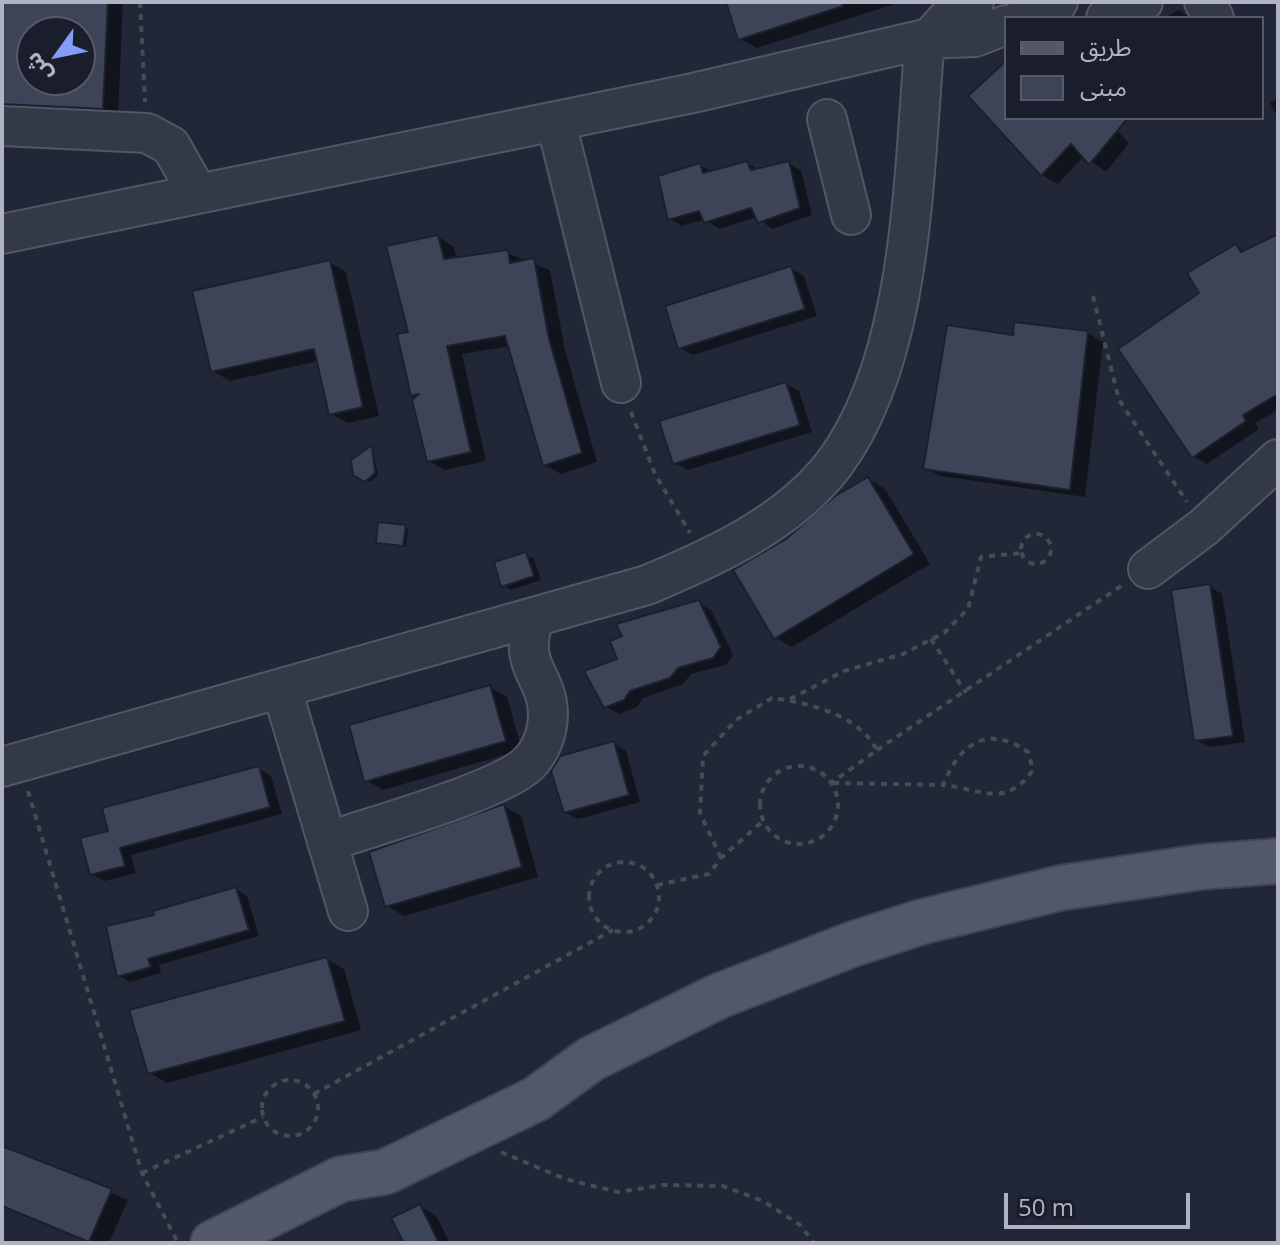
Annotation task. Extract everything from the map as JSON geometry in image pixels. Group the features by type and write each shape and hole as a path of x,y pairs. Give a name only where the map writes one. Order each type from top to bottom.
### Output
{"main road":[{"path":"341,1179 385,1172 543,1095 591,1059 719,996 785,968 921,922 1060,888 1131,876 1278,861"},
{"path":"213,1243 260,1233 341,1179 374,1147 529,1070 559,1060 591,1059"}],"street":[{"path":"11,765 647,585 707,560 753,534 799,498 833,464 860,419 880,371 896,320 927,39 950,16 974,2"},
{"path":"1111,16 1143,2"},
{"path":"2,234 556,122 927,39 960,40 1004,26"},
{"path":"827,119 851,215"},
{"path":"556,122 625,395"},
{"path":"2,126 147,133 171,146 198,194"},
{"path":"1148,569 1204,527 1278,459"},
{"path":"327,842 498,782 530,762 541,746 548,709 527,652 534,619"},
{"path":"282,690 348,911"}],"path":[{"path":"140,2 147,133"},
{"path":"1093,296 1119,400 1204,527"},
{"path":"625,395 655,474 692,537"},
{"path":"1039,535 1050,544 1050,554 1040,564 1030,563 1021,553 1022,543 1029,536 1039,535"},
{"path":"787,700 844,671 903,654 944,633 968,609 981,557 1021,553"},
{"path":"831,783 1148,569"},
{"path":"931,639 966,693"},
{"path":"721,858 700,813 703,756 736,720 772,698 787,700 840,717 871,738 877,750"},
{"path":"831,783 838,808 835,821 818,839 792,843 780,839 763,820 761,796 775,774 798,766 811,768 831,783 943,785 968,788 983,795 1001,794 1021,787 1033,770 1028,752 1010,739 983,738 953,759 943,785"},
{"path":"11,765 142,1173 178,1243"},
{"path":"657,885 709,874 721,858 763,820"},
{"path":"314,1094 613,930 635,931 653,918 658,907 657,885 642,867 631,863 608,866 592,882 590,905 595,916 613,930"},
{"path":"283,1080 301,1082 314,1094 317,1103 315,1121 301,1134 283,1135 268,1125 263,1116 262,1107 268,1090 283,1080"},
{"path":"142,1173 263,1116"},
{"path":"462,1135 565,1179 618,1192 663,1185 723,1186 763,1201 800,1225 814,1243"}],"building":[{"path":"2,2 108,2 103,109 2,104"},
{"path":"726,2 842,2 843,6 738,40"},
{"path":"1004,63 1004,120 1126,120 1089,165 1071,144 1041,176 968,96"},
{"path":"747,161 751,170 789,161 800,208 758,223 751,208 704,223 699,211 668,220 658,176 700,163 703,173"},
{"path":"1278,234 1278,394 1243,415 1246,421 1192,458 1118,349 1199,293 1187,273 1236,244 1241,252"},
{"path":"438,235 444,259 508,250 510,263 534,258 549,339 582,453 543,466 505,336 447,346 471,452 427,462 412,400 419,394 411,396 397,334 408,332 386,246"},
{"path":"330,260 363,407 329,415 314,349 211,372 192,291"},
{"path":"791,266 805,309 678,349 665,306"},
{"path":"1014,322 1088,331 1070,490 923,469 947,325 1013,335"},
{"path":"786,382 800,425 673,464 659,421"},
{"path":"372,445 375,473 365,482 353,475 351,460"},
{"path":"868,477 914,554 774,639 733,570 786,539 835,496"},
{"path":"378,522 406,525 403,546 376,543"},
{"path":"526,552 534,576 501,587 494,562"},
{"path":"1210,584 1233,736 1194,741 1171,590"},
{"path":"699,600 721,647 713,658 678,668 670,678 630,691 624,700 604,708 584,671 617,659 610,641 622,636 616,624"},
{"path":"490,685 506,741 364,782 349,725"},
{"path":"614,741 629,795 564,813 551,771 560,756"},
{"path":"259,766 270,807 120,848 125,866 90,875 80,838 108,831 102,808"},
{"path":"504,804 522,867 385,907 369,852"},
{"path":"236,887 249,930 148,959 151,967 117,977 106,926 154,915 153,911"},
{"path":"327,957 345,1021 148,1074 129,1010"},
{"path":"2,1146 112,1189 89,1242 2,1206"},
{"path":"420,1204 439,1243 404,1243 391,1218"}]}
